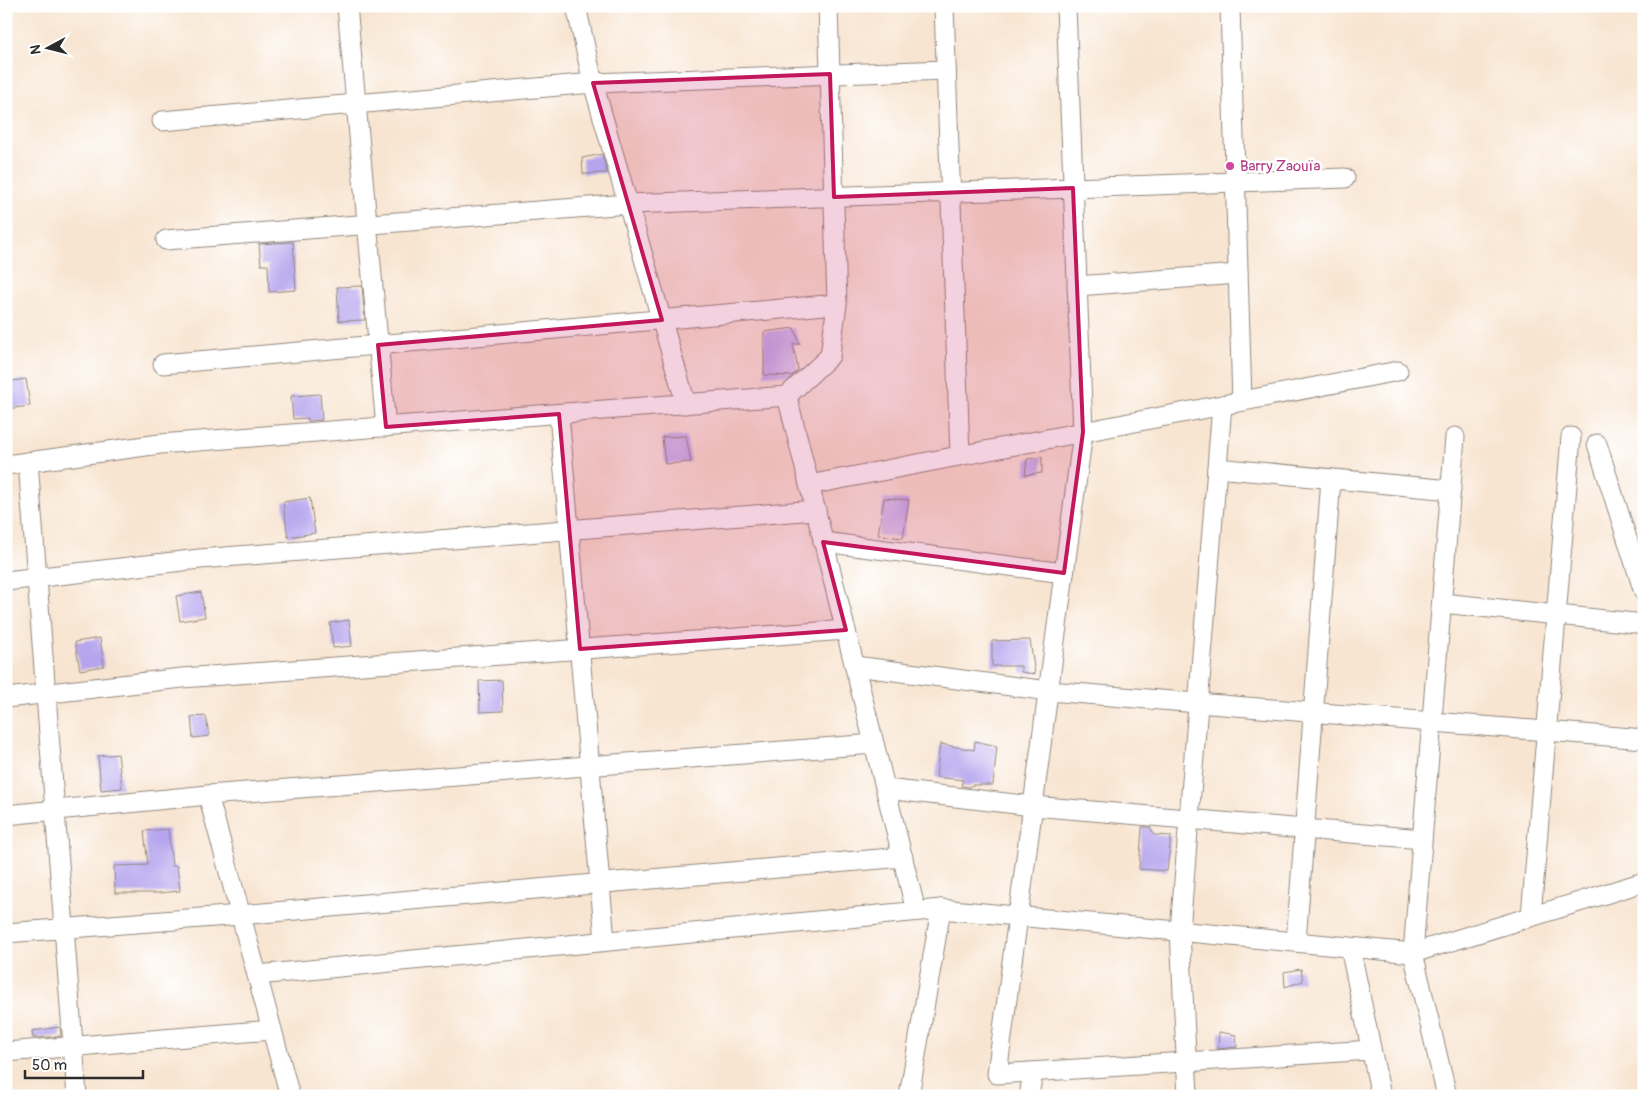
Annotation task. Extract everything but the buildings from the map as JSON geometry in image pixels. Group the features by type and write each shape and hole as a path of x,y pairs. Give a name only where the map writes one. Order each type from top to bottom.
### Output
{"street":[{"path":"347,6 386,427"},
{"path":"576,6 593,82 686,404"},
{"path":"6,464 160,444 787,396 830,356 837,304 828,6"},
{"path":"944,6 960,455"},
{"path":"1066,6 1084,432 997,1074 1371,1050"},
{"path":"1230,6 1242,401"},
{"path":"162,121 593,82 946,70"},
{"path":"166,240 628,204 1345,178"},
{"path":"1077,286 1238,274"},
{"path":"163,364 837,304"},
{"path":"809,485 1398,371"},
{"path":"787,396 916,911"},
{"path":"1188,1096 1180,931 1222,405"},
{"path":"559,414 605,941"},
{"path":"1447,1096 1413,953 1455,437"},
{"path":"1531,916 1572,437"},
{"path":"1597,444 1644,592"},
{"path":"28,462 77,1096"},
{"path":"1217,468 1451,490"},
{"path":"1296,942 1331,479"},
{"path":"6,581 200,559 816,510"},
{"path":"823,542 1064,574"},
{"path":"1442,603 1644,624"},
{"path":"6,698 182,678 846,630"},
{"path":"855,666 1049,692 1644,739"},
{"path":"6,815 208,796 874,744"},
{"path":"886,789 1033,806 1422,839"},
{"path":"208,796 290,1096"},
{"path":"6,933 240,915 903,857"},
{"path":"257,974 941,909 1413,953 1644,882"},
{"path":"909,1096 941,909"},
{"path":"1350,947 1381,1096"},
{"path":"6,1052 272,1030"},
{"path":"1029,1096 1034,1072"}],"highlighted area":[{"path":"830,74 834,197 1073,188 1083,432 1064,573 823,542 846,630 580,649 559,414 386,427 378,345 662,320 593,83"}],"place":[{"name":"Barry Zaouïa","path":"1230,166"}]}
